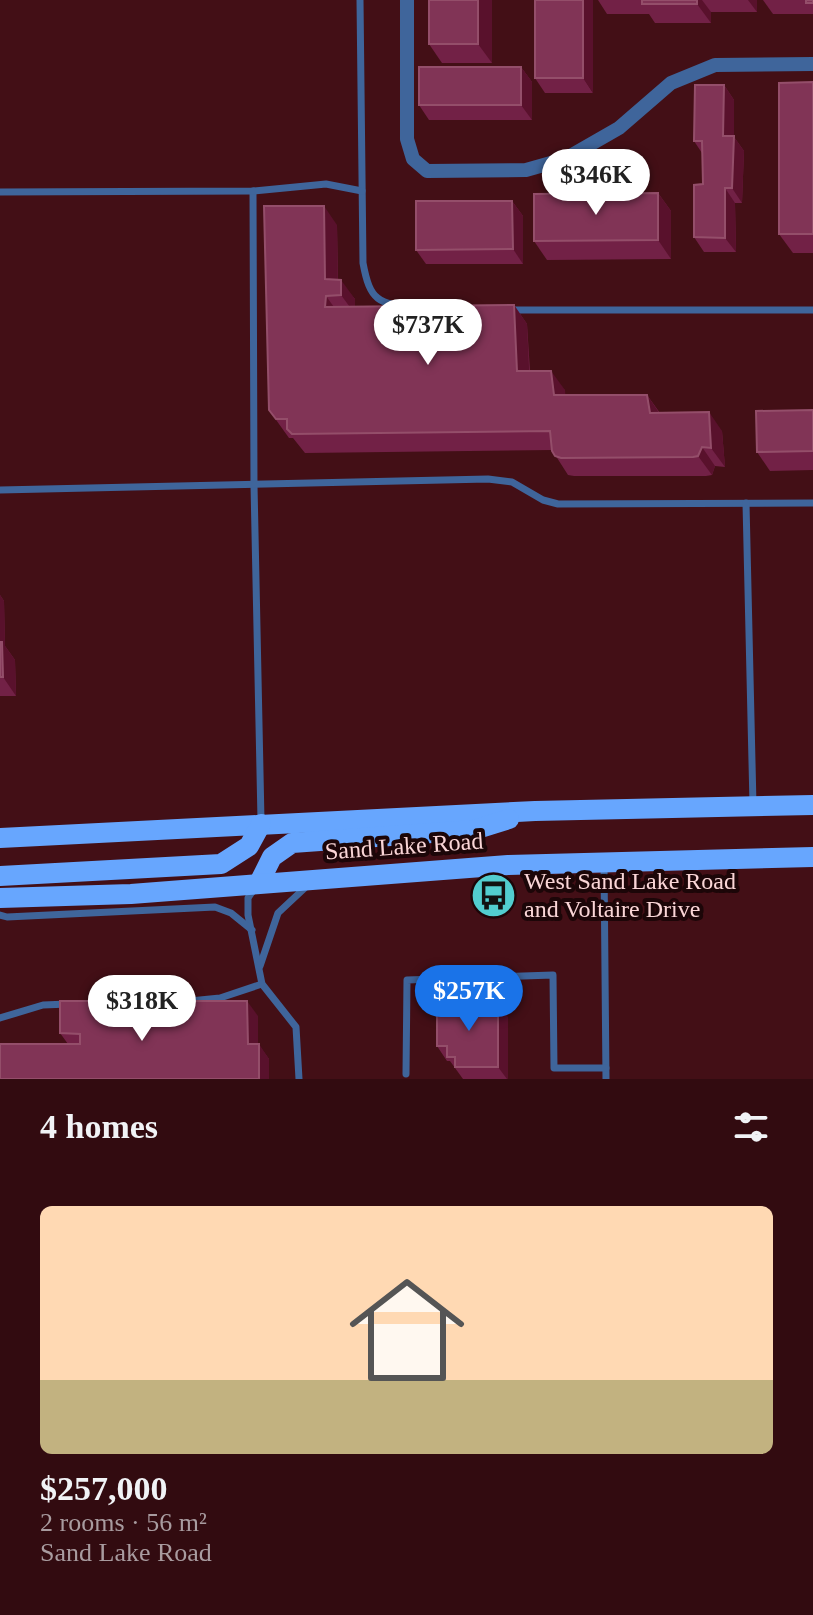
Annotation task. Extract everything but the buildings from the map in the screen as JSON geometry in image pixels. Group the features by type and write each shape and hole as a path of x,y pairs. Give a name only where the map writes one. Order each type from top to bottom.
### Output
{"main road":[{"name":"Sand Lake Road","path":"0,838 535,811 813,805"},
{"path":"259,883 272,857 292,843 474,830 535,811"},
{"path":"0,876 221,864 249,846 261,824"},
{"name":"Sand Lake Road","path":"0,898 131,894 508,865 813,857"}],"street":[{"path":"407,0 407,139 413,159 427,171 526,170 565,159 619,128 671,83 715,65 813,64"}],"lane":[{"path":"360,0 363,263 366,284 374,298 389,305 418,307"},
{"path":"0,192 253,191 326,184 362,191"},
{"path":"253,191 254,485 261,824"},
{"path":"494,310 813,310"},
{"path":"0,490 488,479 512,482 543,500 558,504 813,503"},
{"path":"746,503 753,806"},
{"path":"604,861 606,1079"},
{"path":"260,966 278,913 315,879"},
{"path":"259,883 248,898 262,984 296,1027 299,1079"},
{"path":"0,915 215,907 231,913 252,930"},
{"path":"406,1074 407,980 553,975 554,1068 606,1068"},
{"path":"167,1002 220,998 262,984"},
{"path":"0,1018 43,1005 74,1004"}],"place":[{"name":"West Sand Lake Road and Voltaire Drive","path":"493,895"}]}
